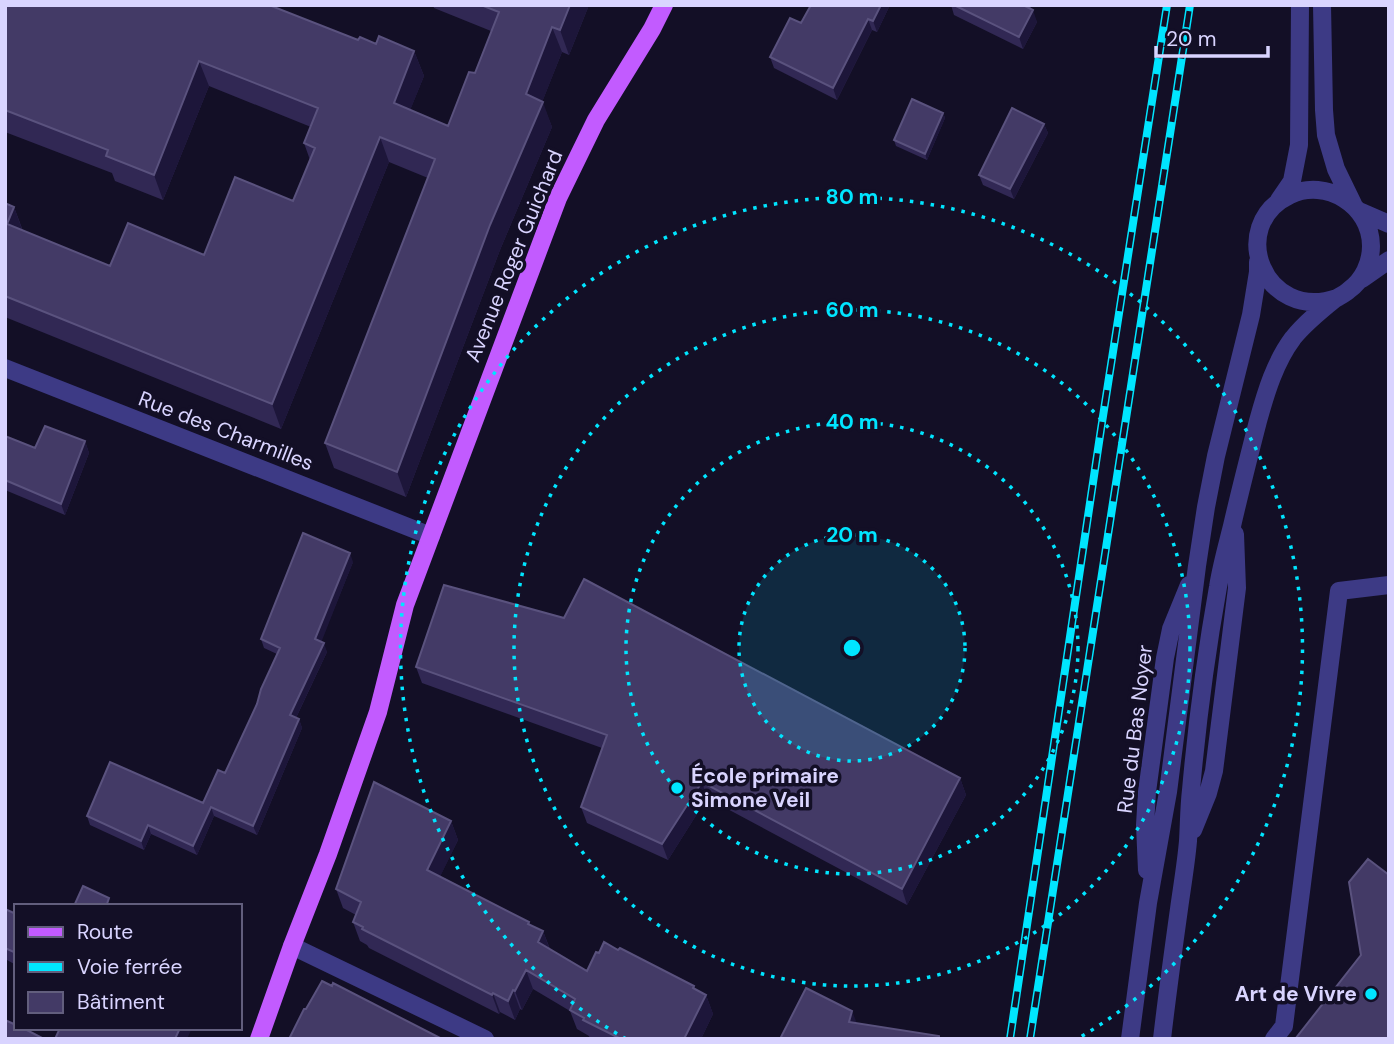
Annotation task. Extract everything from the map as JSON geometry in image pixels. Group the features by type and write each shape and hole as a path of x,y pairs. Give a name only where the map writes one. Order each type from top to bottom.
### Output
{"main road":[{"name":"Avenue Roger Guichard","path":"259,1039 378,712 405,605 558,198 596,120 664,5"}],"street":[{"path":"1300,5 1298,153 1292,181 1260,228 1258,255 1269,281 1291,298 1309,302 1337,298"},
{"path":"1162,1039 1188,842 1190,792 1209,638 1218,584 1258,422 1275,371 1286,349 1306,324 1359,281 1368,264 1371,246 1368,228 1336,169 1326,135 1322,5"},
{"path":"1275,204 1300,191 1319,189 1337,194 1356,208 1389,224"},
{"name":"Rue du Bas Noyer","path":"1130,1039 1148,902 1168,792 1197,566 1216,457 1251,315 1258,255"},
{"path":"1359,281 1389,260"},
{"name":"Rue des Charmilles","path":"5,368 431,536"},
{"path":"1274,1039 1284,1026 1339,591 1389,585"},
{"path":"292,946 485,1039"}],"building":[{"path":"5,5 269,5 358,40 360,37 376,44 379,36 414,51 394,103 448,126 469,72 475,73 499,12 481,5 570,5 560,30 552,27 526,94 543,102 490,225 397,472 325,443 435,159 380,137 272,404 5,296 5,203 14,207 7,224 110,266 128,223 204,255 235,177 293,201 315,148 304,143 318,108 199,61 154,175 106,156 108,150 5,110"},
{"path":"811,5 881,5 873,21 868,19 833,88 770,57 790,18 801,23"},
{"path":"954,5 1023,5 1033,10 1019,37"},
{"path":"912,99 943,113 925,154 894,140"},
{"path":"1012,108 1044,124 1010,189 979,175"},
{"path":"45,426 85,441 61,504 5,480 5,436 35,448"},
{"path":"303,533 350,553 315,639 324,643 290,715 299,719 253,826 211,807 193,846 148,825 141,841 87,816 110,762 203,803 218,770 225,773 280,648 261,639"},
{"path":"584,579 960,778 902,889 702,782 662,844 581,807 607,735 416,667 444,585 564,618"},
{"path":"374,782 451,821 427,870 543,931 538,942 587,971 604,942 694,986 693,988 706,995 684,1039 621,1039 583,1020 584,1018 570,1010 575,999 526,970 508,1001 362,929 363,927 353,922 361,902 336,889"},
{"path":"1368,859 1389,875 1389,1039 1297,1039 1361,955 1349,882"},
{"path":"83,886 109,898 107,904 75,904"},
{"path":"5,909 14,913 14,952 5,948"},
{"path":"322,981 332,986 333,983 442,1039 289,1039"},
{"path":"806,988 852,1011 849,1022 939,1036 939,1039 780,1039"},
{"path":"5,1020 14,1024 14,1030 27,1030 44,1039 5,1039"},
{"path":"59,1030 179,1030 175,1039 55,1039"}],"railway":[{"path":"1010,1039 1167,5"},
{"path":"1030,1039 1190,5"}],"place":[{"name":"École primaire Simone Veil","path":"677,788"},
{"name":"Art de Vivre","path":"1371,994"}]}
